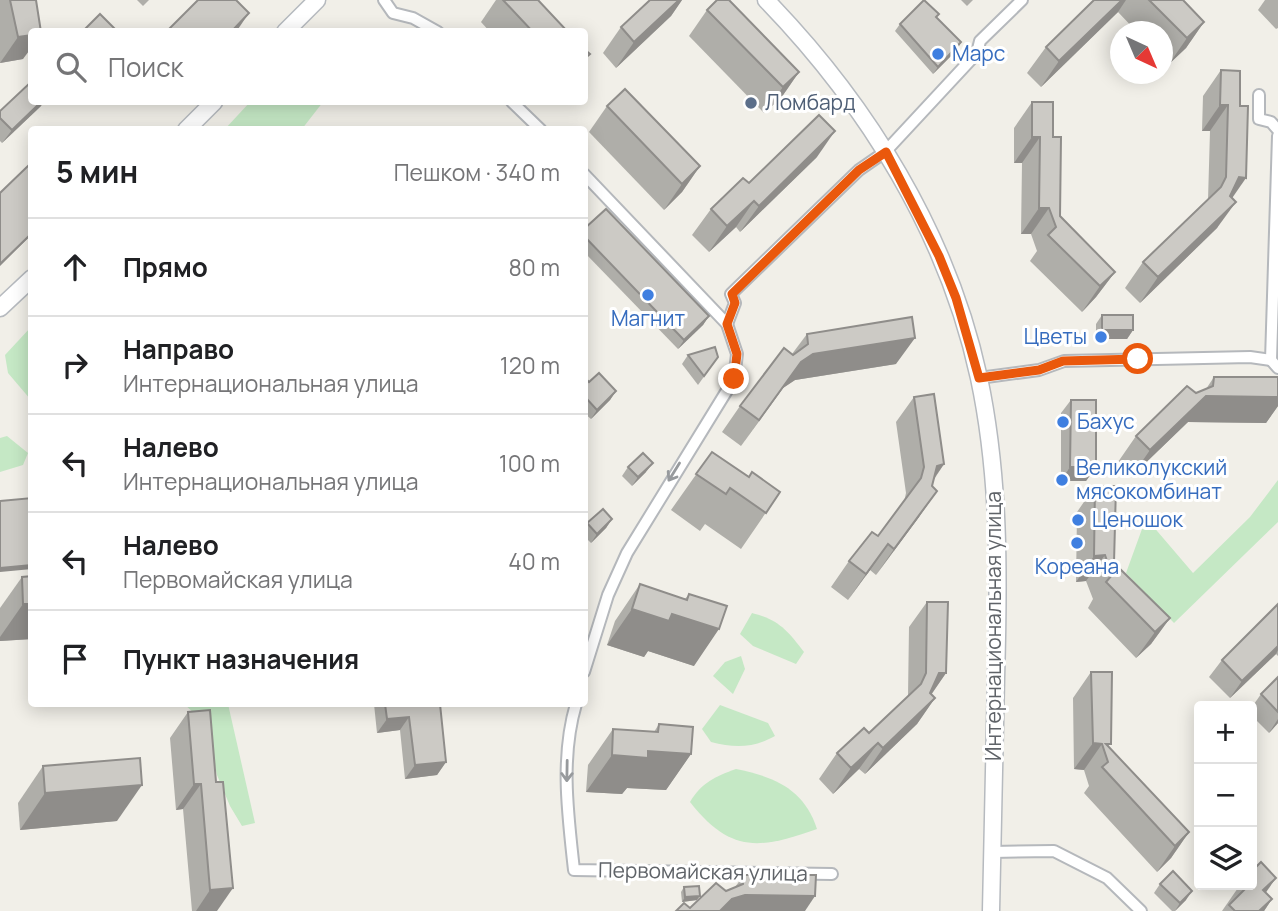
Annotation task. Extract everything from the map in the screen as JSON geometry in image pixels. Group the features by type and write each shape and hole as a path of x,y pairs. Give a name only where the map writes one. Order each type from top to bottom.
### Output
{"main road":[{"path":"289,28 317,0"},
{"name":"Интернациональная улица","path":"766,0 833,75 886,152 939,256 956,298 979,378 997,515 991,911"},
{"path":"190,126 211,105"},
{"path":"0,308 28,282"}],"street":[{"path":"384,0 393,13 413,18 431,28"},
{"path":"727,324 735,303 732,294 859,170 886,152 977,53 980,41 1022,0"},
{"path":"1259,96 1259,118 1270,122 1278,130"},
{"path":"515,105 537,126"},
{"path":"979,378 1039,370 1063,361 1250,357 1274,364 1278,136"},
{"path":"588,178 727,324 737,354 734,379 627,553 608,595 588,659"},
{"name":"Первомайская улица","path":"575,707 568,742 567,808 574,870 832,874"},
{"path":"992,852 1054,851 1107,878 1141,911"}],"green space":[{"path":"247,105 321,105 304,126 228,126"},
{"path":"28,330 28,396 8,373 5,355"},
{"path":"7,436 28,453 23,465 0,472 0,438"},
{"path":"1278,480 1278,522 1174,623 1126,573 1146,518 1193,573 1250,517"},
{"path":"752,613 776,623 792,638 804,652 796,664 753,646 740,634"},
{"path":"741,656 745,669 733,694 713,676 725,662"},
{"path":"720,705 768,723 775,736 744,746 711,742 702,729"},
{"path":"187,707 229,707 255,823 242,826 230,806 217,775 205,723"},
{"path":"736,769 763,776 786,787 804,804 817,829 763,843 733,839 719,831 690,802 710,781"}],"building":[{"path":"10,0 36,0 40,28 28,28 28,36 18,37"},
{"path":"198,0 236,0 249,13 235,28 170,28"},
{"path":"503,0 538,0 564,28 529,28"},
{"path":"650,0 679,0 634,42 621,27"},
{"path":"717,0 729,0 799,72 783,87 707,10"},
{"path":"924,0 939,14 936,17 961,42 938,67 900,24"},
{"path":"1094,0 1122,0 1059,61 1046,47"},
{"path":"1149,0 1183,0 1204,22 1187,38 1173,21"},
{"path":"100,14 114,28 86,28"},
{"path":"1221,70 1240,71 1240,106 1248,106 1246,178 1239,177 1230,196 1236,202 1158,277 1143,262 1221,187 1226,177 1228,105 1220,105"},
{"path":"28,85 28,105 38,105 12,130 0,118 0,111"},
{"path":"625,89 700,166 682,184 607,106"},
{"path":"1032,102 1053,102 1053,137 1061,137 1060,216 1115,272 1100,286 1048,235 1056,227 1049,208 1039,208 1040,137 1032,137"},
{"path":"819,115 835,131 759,206 754,201 727,226 711,209 743,178 749,183"},
{"path":"28,166 28,237 0,264 0,193"},
{"path":"606,209 709,316 684,340 588,240 588,225"},
{"path":"1102,315 1133,315 1133,330 1102,330"},
{"path":"912,317 915,338 813,354 801,362 759,420 740,406 784,348 793,355 808,344 807,334"},
{"path":"715,347 718,357 704,376 688,355"},
{"path":"599,373 616,391 597,410 588,400 589,382"},
{"path":"1214,377 1278,377 1278,397 1206,396 1150,450 1136,436 1187,386 1196,393 1213,386"},
{"path":"934,394 944,464 937,466 932,486 937,491 894,549 888,544 866,574 849,561 872,532 878,536 921,478 924,467 914,397"},
{"path":"1071,400 1096,400 1096,467 1070,467"},
{"path":"712,452 749,477 752,472 780,492 766,513 730,488 726,494 696,474"},
{"path":"643,453 653,463 638,477 628,467"},
{"path":"1095,486 1116,486 1114,563 1170,618 1155,632 1106,582 1112,575 1105,555 1094,556"},
{"path":"28,498 28,565 0,568 0,501"},
{"path":"603,509 612,519 597,534 588,522"},
{"path":"28,576 28,604 23,604 22,577"},
{"path":"640,584 687,600 689,594 727,606 719,629 672,614 669,621 632,609"},
{"path":"927,602 948,602 946,673 939,673 930,693 935,698 883,748 878,743 851,768 837,753 864,728 869,733 921,684 926,673"},
{"path":"1278,604 1278,646 1242,681 1222,660"},
{"path":"1091,672 1112,672 1111,744 1106,744 1189,832 1175,846 1102,767 1108,762 1102,744 1093,743"},
{"path":"1278,677 1278,712 1261,694"},
{"path":"385,707 440,707 446,762 415,765 409,717 387,719"},
{"path":"210,710 216,782 223,782 233,888 210,890 201,784 194,784 188,712"},
{"path":"659,724 693,727 691,754 648,751 648,758 612,755 613,729 658,732"},
{"path":"140,758 142,785 45,793 43,766"},
{"path":"1261,862 1276,878 1263,890 1272,899 1259,911 1235,911 1229,905 1244,890 1257,890 1257,866"},
{"path":"1173,871 1192,891 1180,903 1160,884"},
{"path":"744,875 816,875 815,896 745,895 732,899 720,911 676,911 684,903 690,908 716,883 726,891 743,884"},
{"path":"699,886 700,896 685,897 684,887"}],"place":[{"name":"Марс","path":"938,54"},
{"name":"Ломбард","path":"751,103"},
{"name":"Магнит","path":"648,295"},
{"name":"Цветы","path":"1101,337"},
{"name":"Бахус","path":"1063,422"},
{"name":"Великолукский мясокомбинат","path":"1062,480"},
{"name":"Ценошок","path":"1078,520"},
{"name":"Кореана","path":"1077,543"}],"route":[{"path":"734,379 737,354 727,324 735,303 732,294 859,170 886,152 920,214 939,256 956,298 979,378 1039,370 1063,361 1138,359"}]}
